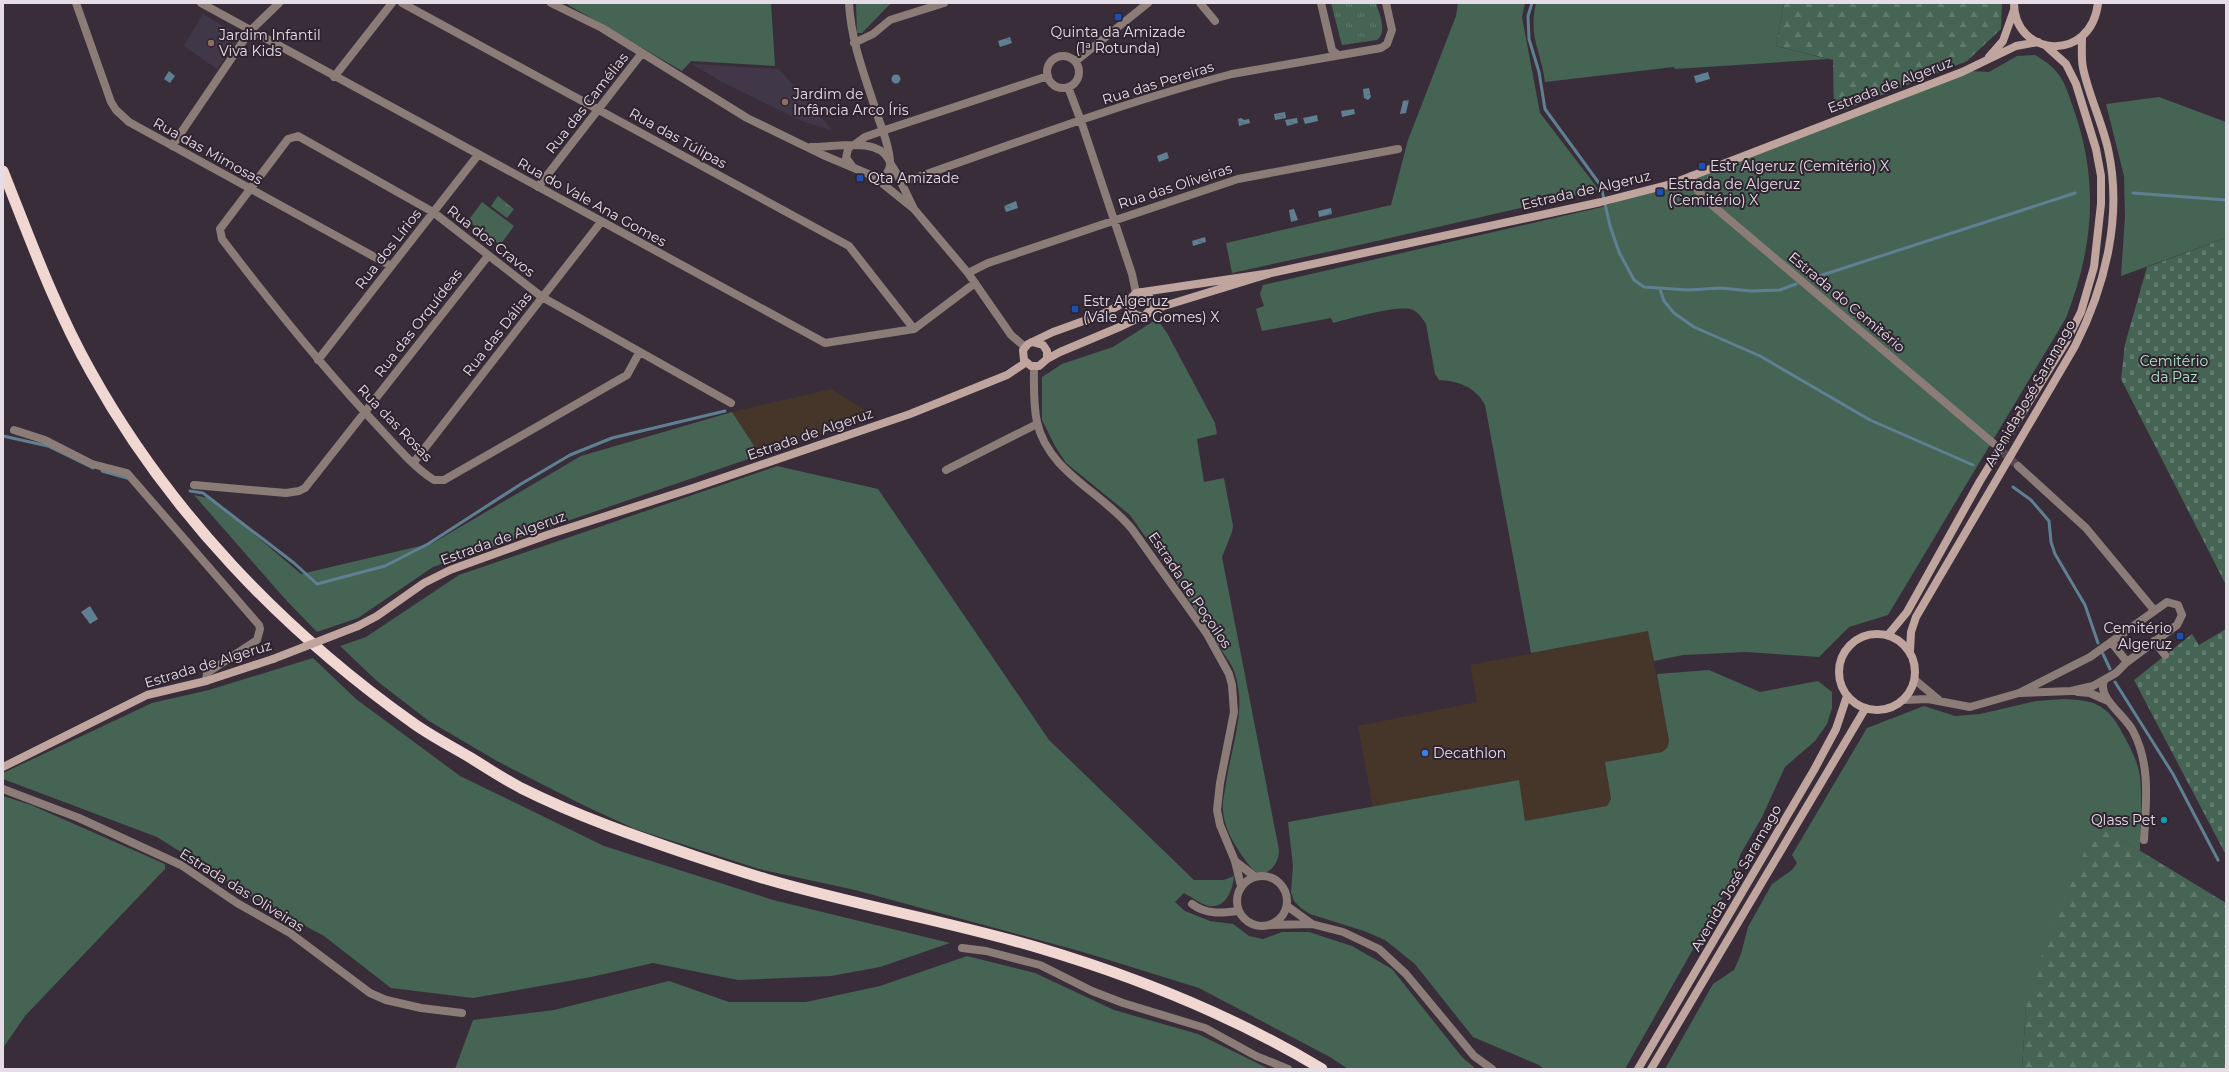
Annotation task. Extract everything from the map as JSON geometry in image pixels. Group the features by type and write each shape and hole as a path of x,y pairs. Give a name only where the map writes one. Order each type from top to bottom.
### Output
{"highway":[{"path":"3,171 48,286 90,370 125,427 152,467 191,518 263,598 334,663 416,725 520,787 610,828 765,879 1029,945 1094,966 1168,994 1243,1028 1322,1069"}],"main road":[{"path":"2082,38 2091,28 2097,16 2098,3"},
{"name":"Estrada de Algeruz","path":"2014,6 2022,29 2041,44"},
{"name":"Estrada de Algeruz","path":"1985,61 2003,41 2014,6"},
{"name":"Estrada de Algeruz","path":"1138,293 1271,273 1605,201 1691,176 1985,61 2016,46 2041,44 2058,46 2071,44 2082,38"},
{"name":"Avenida José Saramago","path":"1905,700 1911,691 1915,680 1916,665 1910,651 1911,632 1916,617 2012,451 2075,346 2091,310 2105,268 2112,218 2112,175 2104,136 2083,67 2082,38"},
{"name":"Avenida José Saramago","path":"1888,635 1906,612 1980,481 2066,342 2081,312 2094,267 2101,204 2101,176 2096,149 2076,84 2066,64 2041,44"},
{"name":"Estrada de Algeruz","path":"1034,367 1042,364 1047,359 1164,306 1271,273"},
{"path":"1034,367 1026,362 1023,356 1028,345 1053,332 1103,314 1129,300 1138,293 1148,296 1152,304 1148,312 1142,315 1136,315 1129,308 1129,300"},
{"path":"1028,345 1043,344 1047,351 1047,359"},
{"name":"Estrada de Algeruz","path":"3,767 147,695 206,681 273,659 358,626 377,616 424,583 450,570 547,535 693,488 910,414 1008,375 1026,362"},
{"path":"1905,700 1886,710 1865,709 1855,704 1847,696 1840,684 1840,661 1845,651 1853,642 1864,636 1876,634 1888,635 1896,638 1910,651"},
{"name":"Avenida José Saramago","path":"1638,1069 1814,770 1836,729 1847,696"},
{"name":"Avenida José Saramago","path":"1651,1069 1865,709"}],"street":[{"name":"Rua das Mimosas","path":"76,3 111,102 116,110 129,122 391,266"},
{"name":"Rua do Vale Ana Gomes","path":"201,3 334,77 825,343 914,329 975,283"},
{"path":"172,146 250,31 280,3"},
{"path":"334,77 392,3"},
{"name":"Rua das Túlipas","path":"402,3 849,246 914,329"},
{"path":"551,3 602,28 747,118 808,146 823,155 853,166 873,176 914,209 968,273 1011,335 1028,345"},
{"path":"849,3 851,29 854,43 882,131 889,148 890,162 888,172 884,176 873,176"},
{"path":"854,43 873,34 890,20 944,3"},
{"path":"1076,61 1148,3"},
{"path":"1200,3 1215,21"},
{"path":"1321,3 1332,50 1338,55"},
{"name":"Rua das Pereiras","path":"902,183 1081,121 1232,74 1381,48 1387,44 1392,30 1386,3"},
{"name":"Rua das Camélias","path":"538,187 642,53"},
{"path":"1058,56 1065,56 1076,61 1079,73 1077,79 1068,87 1056,86 1048,76 1049,64 1058,56"},
{"path":"853,166 846,158 848,149 866,137 1048,76"},
{"path":"1068,87 1081,121 1138,293"},
{"name":"Rua dos Cravos","path":"249,188 288,139 298,136 433,212 542,297 731,403"},
{"path":"808,146 868,145 876,148 886,156 890,162 914,209"},
{"name":"Rua das Oliveiras","path":"968,273 988,262 1238,179 1398,149"},
{"name":"Rua dos Lírios","path":"318,360 478,155"},
{"name":"Estrada do Cemitério","path":"1691,176 1696,188 1706,200 1993,443"},
{"name":"Rua das Rosas","path":"249,188 222,224 220,229 222,239 318,360 364,412 434,480 444,480 626,375 640,353"},
{"name":"Rua das Dálias","path":"414,462 601,222"},
{"name":"Rua das Orquídeas","path":"194,485 279,493 299,491 311,482 364,412 488,256"},
{"name":"Estrada de Poçoilos","path":"1034,367 1034,406 1037,424 1053,456 1066,470 1124,519 1132,528 1207,634 1229,674 1232,685 1234,712 1220,783 1217,810 1220,826 1235,861 1241,886 1236,898 1238,911"},
{"path":"946,470 1037,424"},
{"path":"14,430 46,440 92,464 127,473 259,625 260,629 257,640 207,672 206,681"},
{"path":"2018,466 2086,528 2154,610"},
{"path":"1905,700 1916,698 1960,706 1979,706 2019,694 2090,658 2167,602 2178,604 2182,615 2177,625 2127,662 2116,673 2104,680 2071,691"},
{"path":"2154,641 2165,655"},
{"path":"2112,643 2127,662"},
{"path":"1915,680 1941,702"},
{"path":"2104,680 2102,689 2108,701 2123,716 2133,731 2141,750 2145,765 2146,797 2144,840"},
{"path":"2019,694 2071,691 2090,694 2108,701"},
{"name":"Estrada das Oliveiras","path":"3,789 80,818 181,865 237,903 290,933 370,993 386,1000 421,1008 462,1013"},
{"name":"Estrada de Poçoilos","path":"1235,861 1254,876"},
{"path":"1241,886 1254,876 1271,877 1278,881 1286,892 1287,906 1282,915 1270,925"},
{"path":"1192,904 1200,910 1214,913 1238,911 1251,924 1312,924 1342,932 1379,949 1406,974 1458,1039 1474,1056 1492,1069"},
{"path":"1287,906 1312,924"},
{"path":"962,948 986,951 1040,965 1092,992 1205,1028 1256,1056 1288,1069"}],"shaded area":[{"name":"Jardim Infantil Viva Kids","path":"203,14 237,34 238,40 217,69 184,46"},
{"name":"Jardim de Infância Arco Íris","path":"692,64 779,69 832,130 804,122 722,82"},
{"path":"831,389 874,416 760,455 732,412"},
{"path":"1648,631 1669,741 1667,748 1662,752 1605,762 1611,799 1607,806 1525,821 1518,780 1373,808 1358,726 1477,702 1470,665"}],"green space":[{"path":"565,3 771,3 775,66 691,61 682,71"},
{"path":"856,3 891,3 862,33 857,33"},
{"path":"1331,3 1376,3 1382,22 1382,32 1380,36 1377,40 1342,45"},
{"path":"1458,3 1525,3 1522,17 1540,113 1599,190 1232,273 1226,243 1391,205 1408,140 1456,16"},
{"path":"1536,3 1784,3 1776,46 1828,59 1675,69 1674,67 1545,82 1534,35 1533,25"},
{"path":"1784,3 2002,3 2001,29 1967,61 1834,114 1833,60 1776,46"},
{"path":"2035,55 2052,67 2062,79 2083,139 2088,165 2090,216 2087,242 2082,267 2066,318 1888,615 1849,627 1819,657 1746,652 1683,655 1654,661 1648,631 1531,653 1485,405 1472,389 1453,382 1439,380 1435,374 1426,324 1421,316 1413,310 1386,310 1333,323 1331,318 1262,331 1256,309 1264,306 1260,294 1263,285 1602,207 1972,71 1989,72 2017,56"},
{"path":"2159,97 2226,122 2226,238 2121,276 2125,217 2124,176 2106,104"},
{"path":"498,196 514,209 507,218 491,206"},
{"path":"482,202 514,226 500,245 468,221"},
{"name":"Cemitério da Paz","path":"2226,238 2226,585 2121,379 2125,344 2147,267"},
{"path":"1157,319 1167,333 1215,423 1217,434 1197,439 1204,482 1224,478 1233,526 1222,557 1279,850 1273,867 1264,873 1254,871 1244,859 1232,839 1224,817 1223,800 1238,724 1239,710 1237,681 1232,666 1173,576 1130,515 1066,463 1055,446 1042,420 1042,377 1062,364 1113,347"},
{"path":"732,412 760,455 433,567 358,618 317,632 285,599 194,495 213,499 301,574 433,543 581,456"},
{"path":"777,466 878,489 1049,740 1194,880 1224,880 1234,876 1228,897 1220,904 1215,906 1206,905 1184,893 1175,902 1185,911 1210,921 1233,924 1249,936 1263,939 1282,932 1309,932 1352,946 1392,969 1462,1057 1476,1069 1348,1069 1330,1057 1199,988 1083,952 855,890 759,869 635,829 583,805 497,761 429,721 377,681 340,646 366,637 459,575"},
{"path":"2226,629 2226,855 2134,680 2192,634 2199,645"},
{"path":"313,658 356,699 460,776 604,846 773,900 950,943 880,967 831,976 738,980 653,963 591,977 473,998 391,988 324,936 255,899 157,837 3,779 3,773 152,703 209,690"},
{"path":"1709,670 1760,692 1818,681 1832,692 1832,708 1827,724 1815,741 1785,767 1762,817 1740,855 1737,872 1625,1069 1544,1069 1539,1065 1473,1037 1415,964 1385,940 1364,931 1310,914 1294,901 1291,892 1293,866 1288,822 1519,780 1525,821 1607,806 1611,799 1605,762 1662,752 1667,748 1669,741 1657,674"},
{"path":"2063,699 2085,701 2094,703 2101,707 2108,712 2119,727 2129,746 2139,771 2140,779 2140,851 2097,825 2026,1007 2022,1069 1665,1069 1713,984 1734,970 1741,954 1748,927 1772,884 1792,870 1797,863 1792,855 1867,728 1924,706 1955,716 1980,714 2036,701"},
{"path":"3,796 31,805 165,864 165,869 25,1016 3,1048"},
{"path":"2096,824 2226,903 2226,1069 2022,1069 2026,1007 2043,952"},
{"path":"967,956 1035,973 1114,1010 1198,1034 1269,1069 455,1069 473,1020 554,1010 669,981 729,1002 806,1002 880,986"}],"water":[{"path":"1010,37 1012,43 1000,47 998,41"},
{"path":"169,71 175,76 170,83 164,79"},
{"path":"1708,72 1710,79 1696,83 1694,76"},
{"path":"896,74 901,79 896,84 891,79"},
{"path":"1369,88 1371,97 1368,100 1364,98 1363,89"},
{"path":"1409,100 1406,113 1400,114 1403,101"},
{"path":"1354,109 1355,114 1342,117 1341,111"},
{"path":"1285,112 1286,118 1275,120 1274,114"},
{"path":"1317,115 1318,121 1305,124 1303,118"},
{"path":"1241,118 1244,120 1249,119 1250,123 1239,126 1238,119"},
{"path":"1297,118 1298,123 1287,126 1285,120"},
{"path":"1167,152 1169,158 1159,162 1157,156"},
{"path":"1016,201 1018,208 1006,212 1004,206"},
{"path":"1331,208 1332,214 1319,217 1318,211"},
{"path":"1294,209 1298,220 1291,222 1289,210"},
{"path":"1205,237 1206,242 1193,246 1192,241"},
{"path":"90,606 98,619 90,624 81,612"}],"waterway":[{"path":"1532,3 1528,16 1529,39 1539,72 1545,109 1601,186 1610,226 1619,252 1634,280 1644,287 1688,290 1721,288 1751,291 1780,290 1796,284"},
{"path":"1810,279 2075,193"},
{"path":"2133,193 2226,200"},
{"path":"1660,289 1664,301 1674,313 1694,327 1760,356 1870,420 1973,465"},
{"path":"190,491 203,493 294,563 317,584 385,566 428,544 521,484 570,455 612,438 725,411"},
{"path":"3,436 48,446 93,468"},
{"path":"102,471 127,478"},
{"path":"2013,487 2031,500 2049,521 2051,542 2055,554 2085,605 2098,643"},
{"path":"2103,654 2110,669"},
{"path":"2115,682 2173,774 2218,860"}],"tunnel":[{"path":"1993,443 2018,466"}],"place":[{"name":"Quinta da Amizade (1ª Rotunda)","path":"1118,17"},
{"name":"Jardim Infantil Viva Kids","path":"211,43"},
{"name":"Jardim de Infância Arco Íris","path":"785,102"},
{"name":"Estr Algeruz (Cemitério) X","path":"1702,166"},
{"name":"Qta Amizade","path":"860,178"},
{"name":"Estrada de Algeruz (Cemitério) X","path":"1660,192"},
{"name":"Estr Algeruz (Vale Ana Gomes) X","path":"1075,309"},
{"name":"Cemitério Algeruz","path":"2180,636"},
{"name":"Decathlon","path":"1425,753"},
{"name":"Qlass Pet","path":"2164,820"}]}
